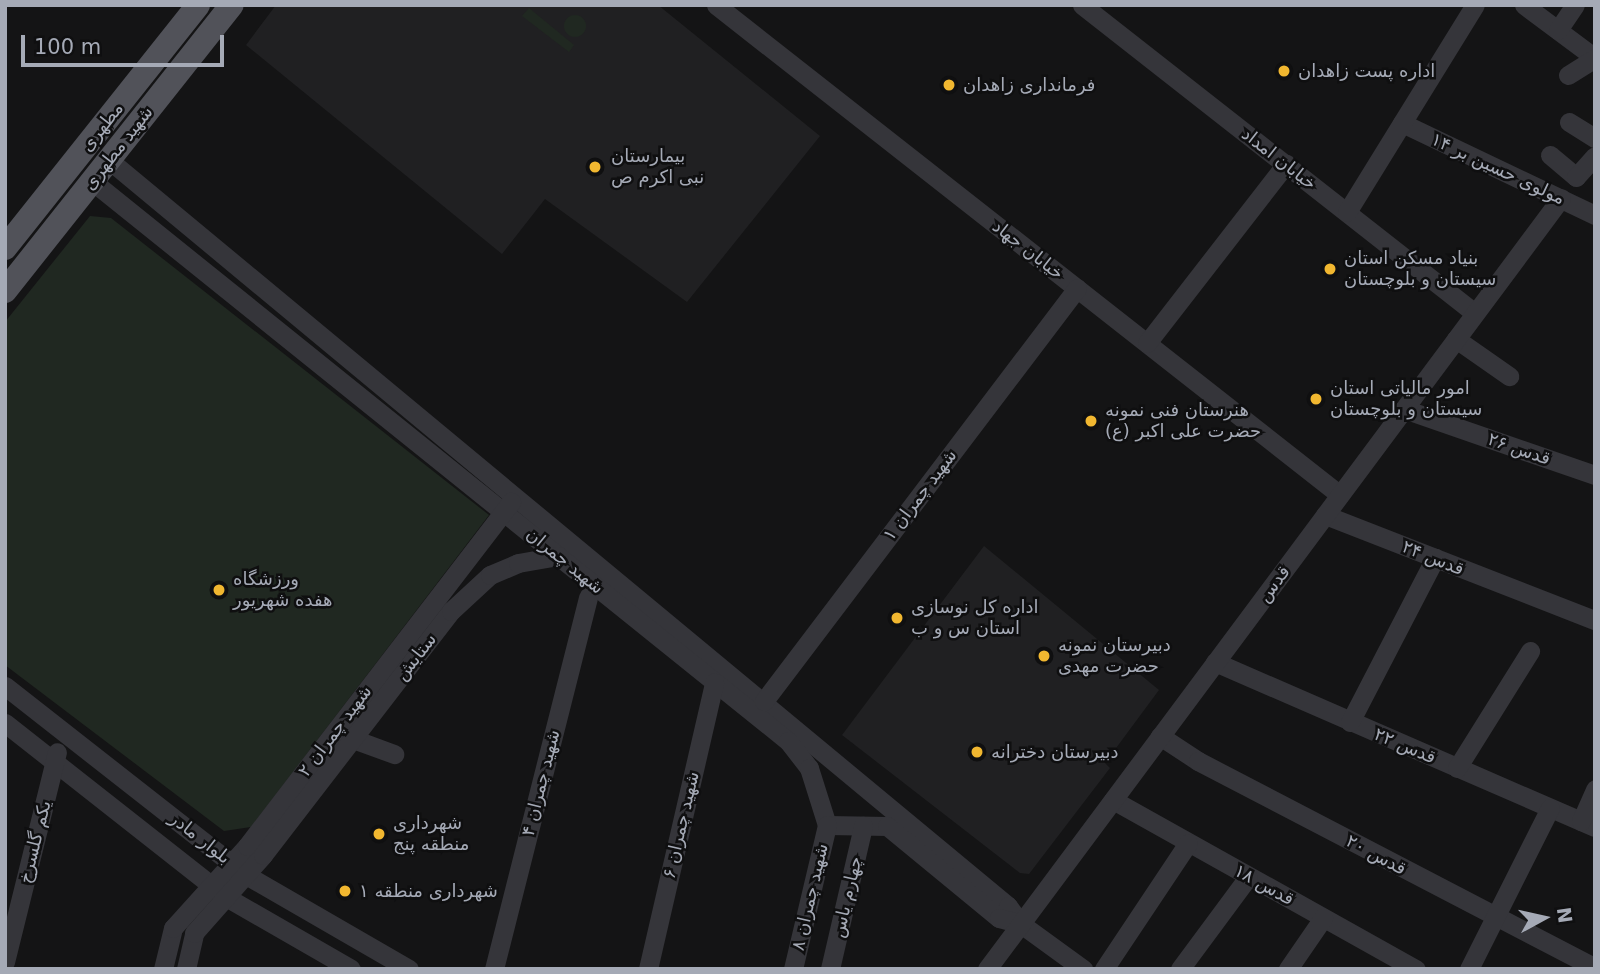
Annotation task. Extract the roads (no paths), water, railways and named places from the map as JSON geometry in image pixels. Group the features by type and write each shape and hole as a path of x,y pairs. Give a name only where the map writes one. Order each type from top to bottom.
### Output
{"main road":[{"name":"مطهری","path":"5,248 198,5"},
{"name":"شهید مطهری","path":"5,291 232,5"}],"street":[{"name":"خیابان جهاد","path":"716,5 1340,495"},
{"name":"خیابان امداد","path":"1082,5 1475,313"},
{"path":"1347,212 1475,5"},
{"path":"1524,5 1595,58 1568,75"},
{"path":"1558,30 1575,5"},
{"path":"1569,122 1595,138"},
{"name":"مولوی حسین بر ۱۴","path":"1402,123 1595,215"},
{"path":"1550,155 1576,177 1595,156"},
{"name":"شهید چمران","path":"109,160 509,504 558,556 788,741 808,768 827,825 887,826 999,918 1021,924"},
{"path":"1147,343 1286,164"},
{"name":"شهید چمران","path":"92,181 764,701 1008,906 1021,924 1083,969"},
{"name":"قدس","path":"987,969 1561,198"},
{"name":"شهید چمران ۱","path":"764,701 1077,288"},
{"path":"1456,339 1510,376"},
{"name":"قدس ۲۶","path":"1404,409 1595,475"},
{"name":"شهید چمران ۲","path":"239,869 509,504"},
{"name":"قدس ۲۴","path":"1325,515 1540,601 1595,620"},
{"name":"ستایش","path":"186,969 194,933 219,891 353,739 451,611 489,575 518,563 558,556"},
{"path":"1350,722 1435,558"},
{"name":"شهید چمران ۴","path":"494,969 587,597"},
{"path":"1457,768 1530,651"},
{"name":"قدس ۲۲","path":"1215,662 1588,824"},
{"name":"شهید چمران ۶","path":"648,969 714,682"},
{"name":"بلوار مادر","path":"5,686 239,869 409,969"},
{"name":"بلوار مادر","path":"5,723 219,891 351,969"},
{"name":"یکم گلسرخ","path":"5,962 62,730"},
{"name":"قدس ۲۰","path":"1160,736 1198,761 1595,968"},
{"path":"353,739 394,754"},
{"path":"1588,824 1595,789"},
{"name":"قدس ۱۸","path":"1113,800 1414,968"},
{"path":"1469,969 1550,808"},
{"name":"شهید چمران ۸","path":"793,969 827,825"},
{"name":"چهارم یاس","path":"830,969 863,825"},
{"path":"1104,969 1188,843"},
{"path":"1180,969 1248,877"},
{"path":"163,969 173,928 219,891"},
{"path":"1288,969 1323,918"}],"place":[{"name":"اداره پست زاهدان","path":"1284,71"},
{"name":"فرمانداری زاهدان","path":"949,85"},
{"name":"بیمارستان نبی اکرم ص","path":"595,167"},
{"name":"بنیاد مسکن استان سیستان و بلوچستان","path":"1330,269"},
{"name":"امور مالیاتی استان سیستان و بلوچستان","path":"1316,399"},
{"name":"هنرستان فنی نمونه حضرت علی اکبر (ع)","path":"1091,421"},
{"name":"ورزشگاه هفده شهریور","path":"219,590"},
{"name":"اداره کل نوسازی استان س و ب","path":"897,618"},
{"name":"دبیرستان نمونه حضرت مهدی","path":"1044,656"},
{"name":"دبیرستان دخترانه","path":"977,752"},
{"name":"شهرداری منطقه پنج","path":"379,834"},
{"name":"شهرداری منطقه ۱","path":"345,891"}]}
